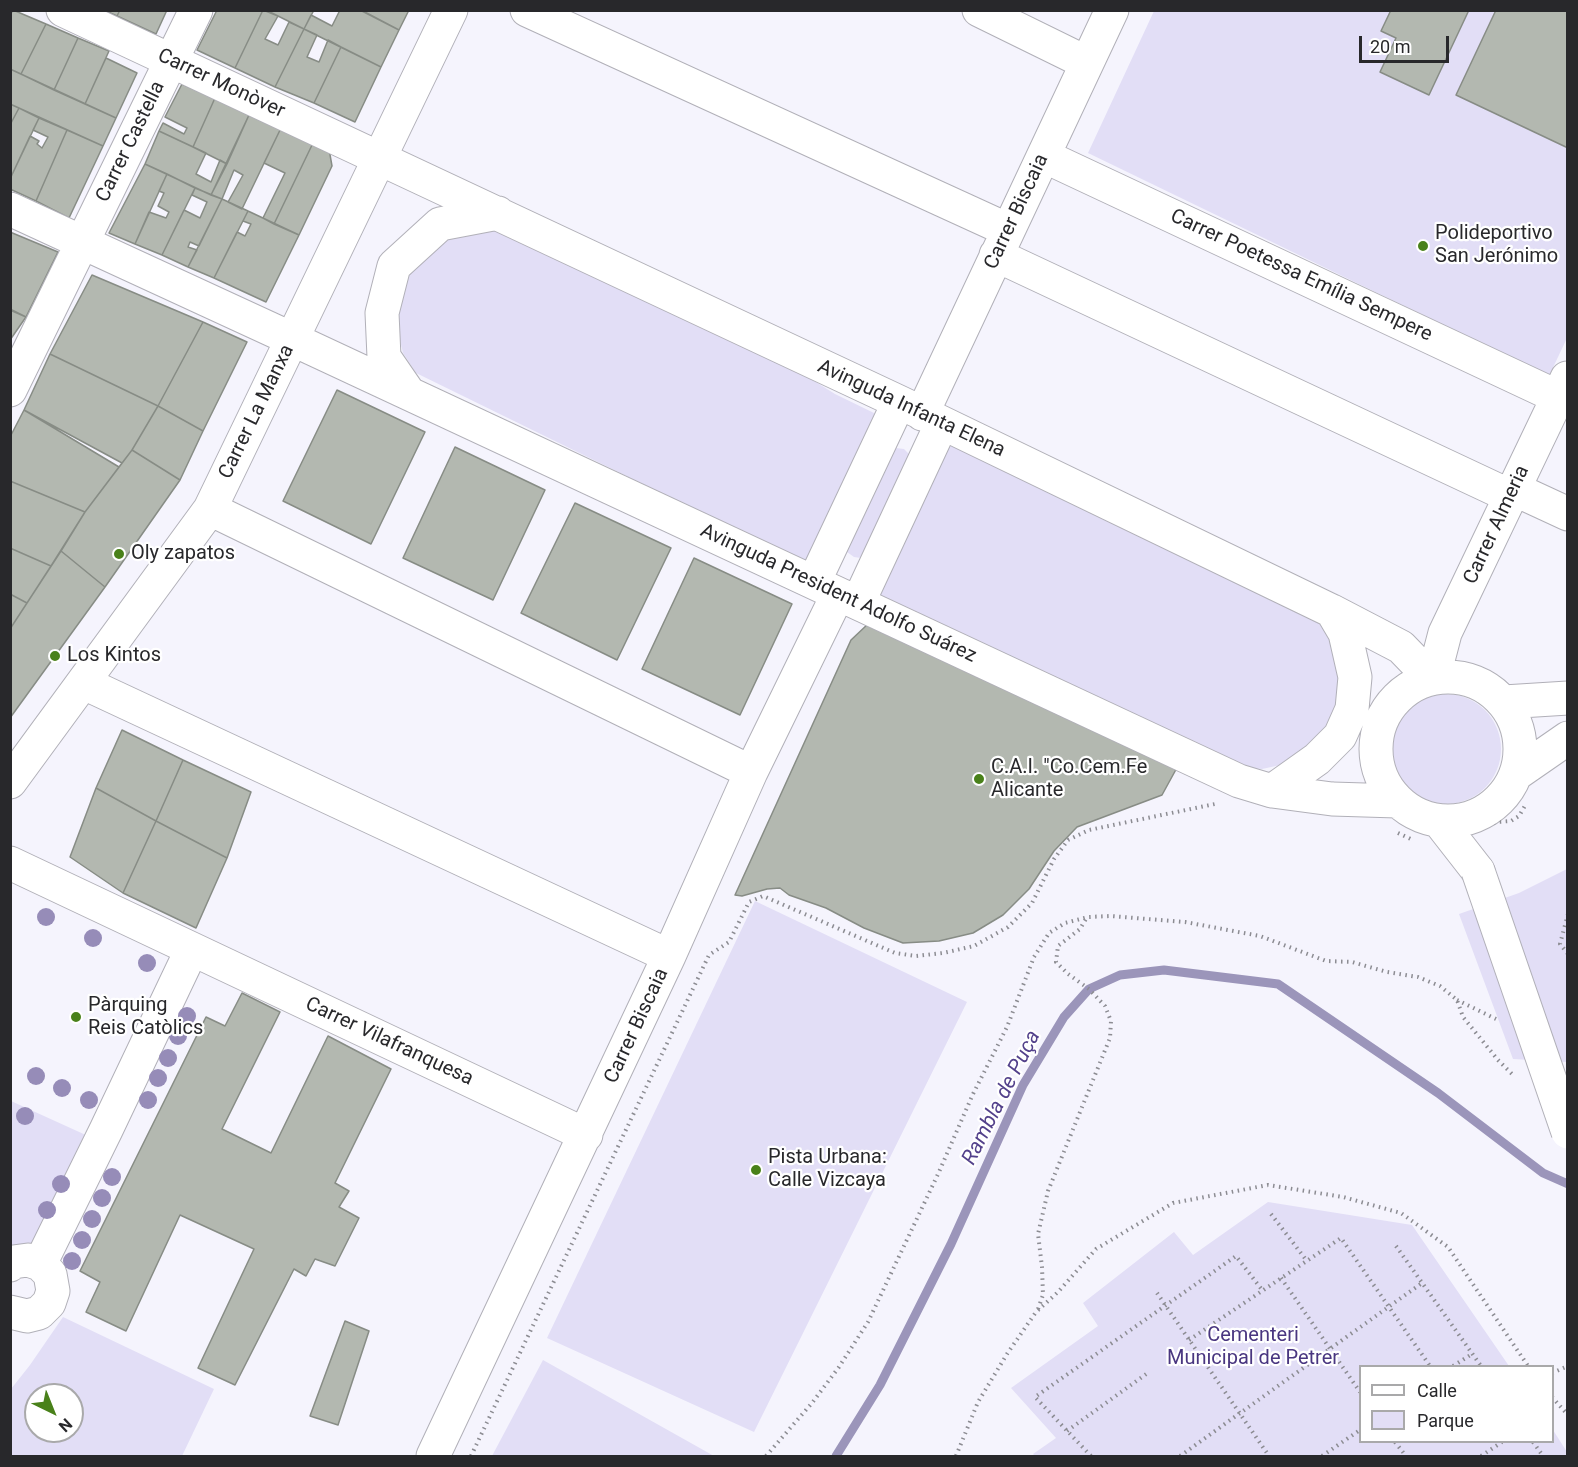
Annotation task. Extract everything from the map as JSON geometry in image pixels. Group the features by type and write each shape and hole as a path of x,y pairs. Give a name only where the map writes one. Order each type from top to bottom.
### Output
{"street":[{"name":"Carrer Monòver","path":"63,10 380,158"},
{"name":"Carrer Castella","path":"10,390 196,10"},
{"name":"Carrer La Manxa","path":"10,782 210,509 451,10"},
{"path":"527,10 1512,492 1568,514"},
{"path":"979,10 1087,63"},
{"name":"Carrer Biscaia","path":"921,413 1112,10"},
{"name":"Carrer Poetessa Emília Sempere","path":"1044,156 1563,387"},
{"name":"Avinguda Infanta Elena","path":"380,158 921,413 1332,611 1401,647 1434,677"},
{"path":"10,210 292,339"},
{"path":"408,393 384,357 382,313 394,266 440,224 498,213"},
{"name":"Avinguda President Adolfo Suárez","path":"292,339 1239,781 1272,791 1332,799 1397,801"},
{"name":"Carrer Almeria","path":"1434,677 1445,633 1563,387"},
{"path":"837,593 921,413"},
{"path":"837,593 921,413"},
{"path":"210,509 751,772"},
{"name":"Carrer Biscaia","path":"434,1456 669,956 751,772 837,593"},
{"path":"1272,791 1317,759 1340,736 1352,709 1355,677 1349,647 1345,633 1332,611"},
{"path":"1401,647 1445,633"},
{"path":"1434,677 1461,677 1485,686 1504,702 1514,718 1519,736 1520,755 1516,774 1503,795 1485,811 1463,820 1439,821 1417,815 1397,801 1384,784 1377,763 1376,741 1382,719 1393,701 1411,687 1434,677"},
{"path":"84,683 669,956"},
{"path":"1504,702 1568,698"},
{"path":"1516,774 1568,738"},
{"path":"1479,871 1485,811"},
{"path":"1439,821 1479,871 1568,1132"},
{"name":"Carrer Vilafranquesa","path":"10,863 586,1135"},
{"path":"13,1318 39,1313 49,1303 53,1291 50,1274 25,1264 106,1130 192,949"}],"path":[{"path":"471,1456 709,955 729,942 749,902 763,896 895,953 916,956 943,953 974,945 1008,927 1032,903 1054,860 1068,840 1089,830 1221,803"},
{"path":"1568,914 1560,944 1568,954"},
{"path":"766,1456 839,1367 868,1322 931,1190 973,1094 1007,1027 1034,957 1049,933 1065,923 1088,917 1110,916 1185,922 1260,936 1326,961 1352,962 1387,972 1418,977 1440,986 1457,1000 1463,1017 1498,1060 1519,1081"},
{"path":"956,1456 978,1402 1036,1312 1043,1295 1038,1234 1048,1191 1110,1038 1112,1021 1105,1006 1089,989 1056,962 1058,946 1080,929 1088,917"},
{"path":"1036,1312 1058,1292 1096,1249 1173,1203 1268,1185 1343,1197 1401,1213 1448,1247 1527,1365"},
{"path":"1271,1214 1307,1261"},
{"path":"1189,1340 1341,1238 1429,1365"},
{"path":"1396,1246 1480,1365"},
{"path":"1091,1456 1035,1396 1236,1256 1263,1291"},
{"path":"1281,1278 1359,1391"},
{"path":"1180,1456 1422,1283"},
{"path":"1157,1293 1269,1456"},
{"path":"1455,1365 1472,1354"},
{"path":"1554,1372 1568,1366"},
{"path":"1067,1431 1149,1372"},
{"path":"1554,1398 1568,1415"},
{"path":"1322,1456 1359,1431"},
{"path":"1396,1443 1406,1456"},
{"path":"1481,1456 1500,1443"},
{"path":"1534,1443 1543,1456"}],"green space":[{"name":"Polideportivo San Jerónimo","path":"1154,11 1567,11 1567,338 1549,376 1088,153"},
{"path":"483,229 505,232 811,379 835,394 874,413 877,417 807,561 796,559 416,373 403,353 396,324 410,269 432,245 460,232"},
{"path":"953,446 1320,624 1338,661 1340,689 1335,712 1324,733 1285,764 1262,769 1230,767 877,594 944,448"},
{"path":"896,448 904,449 912,461 861,558 854,557 847,552 845,545"},
{"path":"1446,694 1467,698 1485,710 1497,728 1501,749 1497,770 1485,788 1467,800 1446,804 1425,800 1407,788 1395,770 1391,749 1395,728 1407,710 1425,698"},
{"path":"1567,869 1567,1062 1513,1059 1459,914 1519,893"},
{"name":"Pista Urbana: Calle Vizcaya","path":"755,901 967,1002 754,1432 547,1338"},
{"path":"11,1101 88,1136 31,1244 11,1247"},
{"name":"Cementeri Municipal de Petrer","path":"1268,1202 1412,1225 1508,1365 1359,1365 1359,1443 1554,1443 1554,1432 1567,1452 1567,1456 1035,1456 1033,1454 1056,1438 1011,1388 1098,1326 1083,1303 1174,1232 1193,1255"},
{"path":"63,1317 214,1389 182,1456 11,1456 11,1389"},
{"path":"543,1360 714,1456 492,1456"}],"building":[{"path":"13,10 46,24 21,74 10,69 10,15"},
{"path":"104,10 120,10 117,16"},
{"path":"120,10 167,10 156,34 117,16"},
{"path":"217,10 263,10 235,68 197,50"},
{"path":"263,10 278,16 265,39 278,45 289,22 304,29 275,87 235,68"},
{"path":"266,10 314,10 304,29"},
{"path":"340,10 360,10 399,30 381,67 304,29 311,15 332,26"},
{"path":"361,10 409,10 399,30"},
{"path":"1391,10 1469,10 1429,95 1380,72 1396,38 1381,31"},
{"path":"1496,10 1568,10 1568,148 1456,95"},
{"path":"46,24 78,38 54,90 21,74"},
{"path":"304,29 317,35 307,57 319,62 328,40 341,47 314,103 275,87"},
{"path":"78,38 109,51 85,104 54,90"},
{"path":"341,47 381,67 355,122 314,103"},
{"path":"106,58 137,73 116,118 85,104"},
{"path":"10,69 116,118 103,146 10,104"},
{"path":"182,84 215,98 193,147 159,131 163,123 184,134 187,128 165,117"},
{"path":"215,98 249,115 227,164 193,147"},
{"path":"10,104 19,108 10,125"},
{"path":"19,108 39,118 10,179 10,125"},
{"path":"249,115 281,128 242,209 228,202 243,175 234,170 222,199 211,195"},
{"path":"39,118 67,130 36,201 10,189 10,179 30,136 39,141 37,144 42,148 48,137 33,130"},
{"path":"281,128 313,143 274,224 263,218 285,173 264,163"},
{"path":"67,130 103,146 69,218 36,201"},
{"path":"159,131 206,153 196,174 211,182 220,160 227,164 211,195 145,164"},
{"path":"313,143 329,149 332,166 299,235 274,224"},
{"path":"145,164 167,174 135,244 109,233"},
{"path":"167,174 195,188 162,255 135,244 149,212 166,218 169,212 158,206 164,193 159,191"},
{"path":"195,188 222,199 199,246 190,242 188,247 197,250 188,267 162,255 184,210 200,218 207,202 192,195"},
{"path":"222,199 248,211 214,278 188,267"},
{"path":"248,211 299,235 266,302 214,278 237,232 245,236 251,224 243,221"},
{"path":"10,232 58,252 26,317 10,310"},
{"path":"92,275 203,322 158,406 50,354"},
{"path":"10,309 26,317 10,340"},
{"path":"203,322 247,342 203,431 158,406"},
{"path":"50,354 158,406 119,467 24,410"},
{"path":"337,390 425,432 371,544 283,501"},
{"path":"158,406 203,431 180,480 132,450"},
{"path":"24,410 122,463 85,512 10,481 10,437"},
{"path":"455,447 545,490 493,600 403,558"},
{"path":"132,450 180,480 105,587 61,551 85,512"},
{"path":"10,481 85,512 51,566 10,548"},
{"path":"575,503 671,548 617,660 521,613"},
{"path":"10,548 51,566 27,603 10,594"},
{"path":"61,551 105,587 10,718 10,629"},
{"path":"694,558 792,604 740,715 642,669"},
{"path":"10,594 27,603 10,629"},
{"name":"C.A.I. \"Co.Cem.Fe Alicante","path":"869,623 1179,764 1162,795 1077,827 1054,851 1029,889 1003,915 973,933 939,941 903,943 864,928 826,908 789,895 780,888 742,896 735,895 851,640"},
{"path":"122,730 183,760 156,821 96,788"},
{"path":"183,760 251,792 227,858 156,821"},
{"path":"96,788 156,821 123,893 70,857"},
{"path":"156,821 227,858 196,928 123,893"},
{"path":"242,993 280,1012 222,1129 271,1153 328,1036 391,1069 335,1183 349,1191 339,1207 359,1218 335,1266 315,1259 306,1276 294,1269 235,1385 198,1368 254,1249 180,1215 126,1331 86,1312 100,1282 80,1271 206,1017 225,1026"},
{"path":"345,1321 369,1331 338,1425 310,1416"}],"waterway":[{"name":"Rambla de Puça","path":"836,1456 880,1385 951,1244 1023,1085 1064,1017 1089,989 1120,975 1164,970 1278,984 1438,1093 1543,1173 1568,1184"}],"place":[{"name":"Polideportivo San Jerónimo","path":"1423,246"},
{"name":"Oly zapatos","path":"119,554"},
{"name":"Los Kintos","path":"55,656"},
{"name":"C.A.I. \"Co.Cem.Fe Alicante","path":"979,779"},
{"name":"Pàrquing Reis Catòlics","path":"76,1017"},
{"name":"Pista Urbana: Calle Vizcaya","path":"756,1170"}]}
